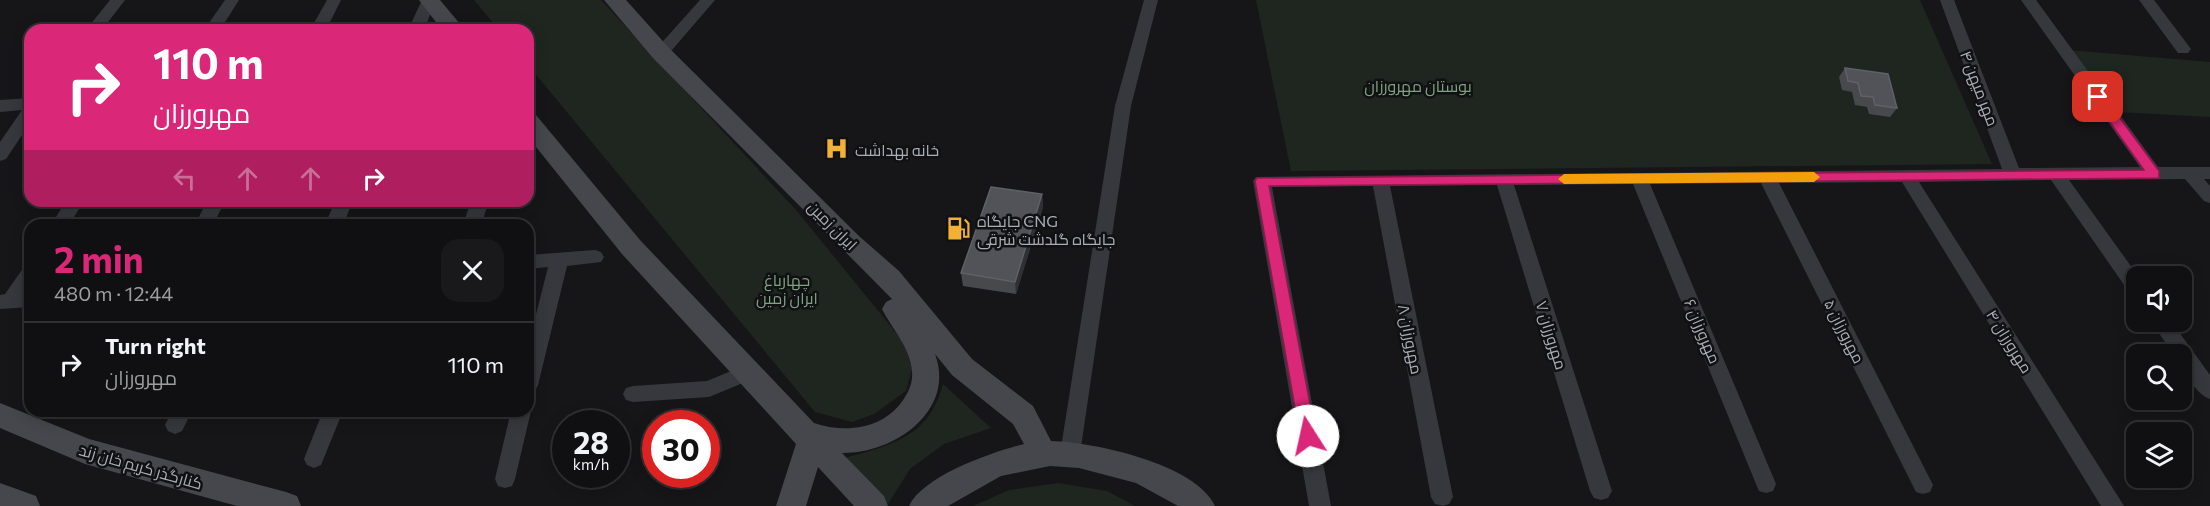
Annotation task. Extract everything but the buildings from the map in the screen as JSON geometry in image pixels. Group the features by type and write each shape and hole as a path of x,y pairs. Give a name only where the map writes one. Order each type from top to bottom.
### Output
{"main road":[{"path":"429,0 449,24"},
{"name":"ایران زمین","path":"614,0 661,53 849,243 890,278 962,367 1023,415 1057,453"},
{"path":"534,128 631,247 873,506"},
{"path":"808,436 821,440 844,442 868,440 893,430 915,409 927,380 918,342 849,243"},
{"name":"کنارگذر کریم خان زند","path":"0,415 85,452 286,506"},
{"path":"791,506 808,436"},
{"path":"924,506 945,490 973,475 1057,453 1149,472 1184,492 1200,506"},
{"path":"0,496 25,506"}],"street":[{"path":"99,24 118,0"},
{"path":"216,24 232,0"},
{"path":"321,24 334,0"},
{"path":"419,24 429,0"},
{"path":"661,53 708,0"},
{"path":"1057,453 1123,106 1151,0"},
{"name":"مهر میهن ۴","path":"1947,0 2013,176"},
{"path":"2028,0 2154,175"},
{"path":"2146,0 2183,49"},
{"path":"0,106 24,104"},
{"path":"0,155 24,120"},
{"path":"1320,506 1262,181 1381,182 2210,173"},
{"path":"2190,174 2210,197"},
{"name":"مهرورزان ۴","path":"1907,176 2113,506"},
{"path":"2056,176 2126,273"},
{"name":"مهرورزان ۵","path":"1767,177 1923,485"},
{"name":"مهرورزان ۶","path":"1639,178 1766,484"},
{"name":"مهرورزان ۷","path":"1504,179 1601,491"},
{"name":"مهرورزان ۸","path":"1381,182 1442,497"},
{"path":"534,262 595,257"},
{"path":"534,361 559,260"},
{"path":"5,302 24,279"},
{"path":"5,302 24,300"},
{"path":"2168,332 2210,391"},
{"path":"633,394 709,389 748,372"},
{"path":"314,459 331,417"},
{"path":"505,479 520,417"}],"green space":[{"name":"چهارباغ ایران زمین","path":"474,0 601,0 796,210 906,345 912,369 906,391 874,414 852,422 815,412 534,72 534,24 494,24"},
{"name":"بوستان مهرورزان","path":"1256,0 1920,0 1992,164 1291,171"},
{"path":"2068,50 2210,62 2210,117 2117,112"},
{"path":"943,384 991,428 944,444 910,469 888,504 845,458 893,443 918,427 937,402"},
{"path":"1058,483 1107,491 1135,506 973,506 1009,490"}],"slow traffic":[{"path":"1564,179 1814,177"}],"place":[{"name":"خانه بهداشت","path":"837,149"},
{"name":"جایگاه CNG جایگاه گلدشت شرقی","path":"959,229"}],"route":[{"path":"1308,436 1262,181 1381,182 1504,179 2154,175 2098,97"}]}
